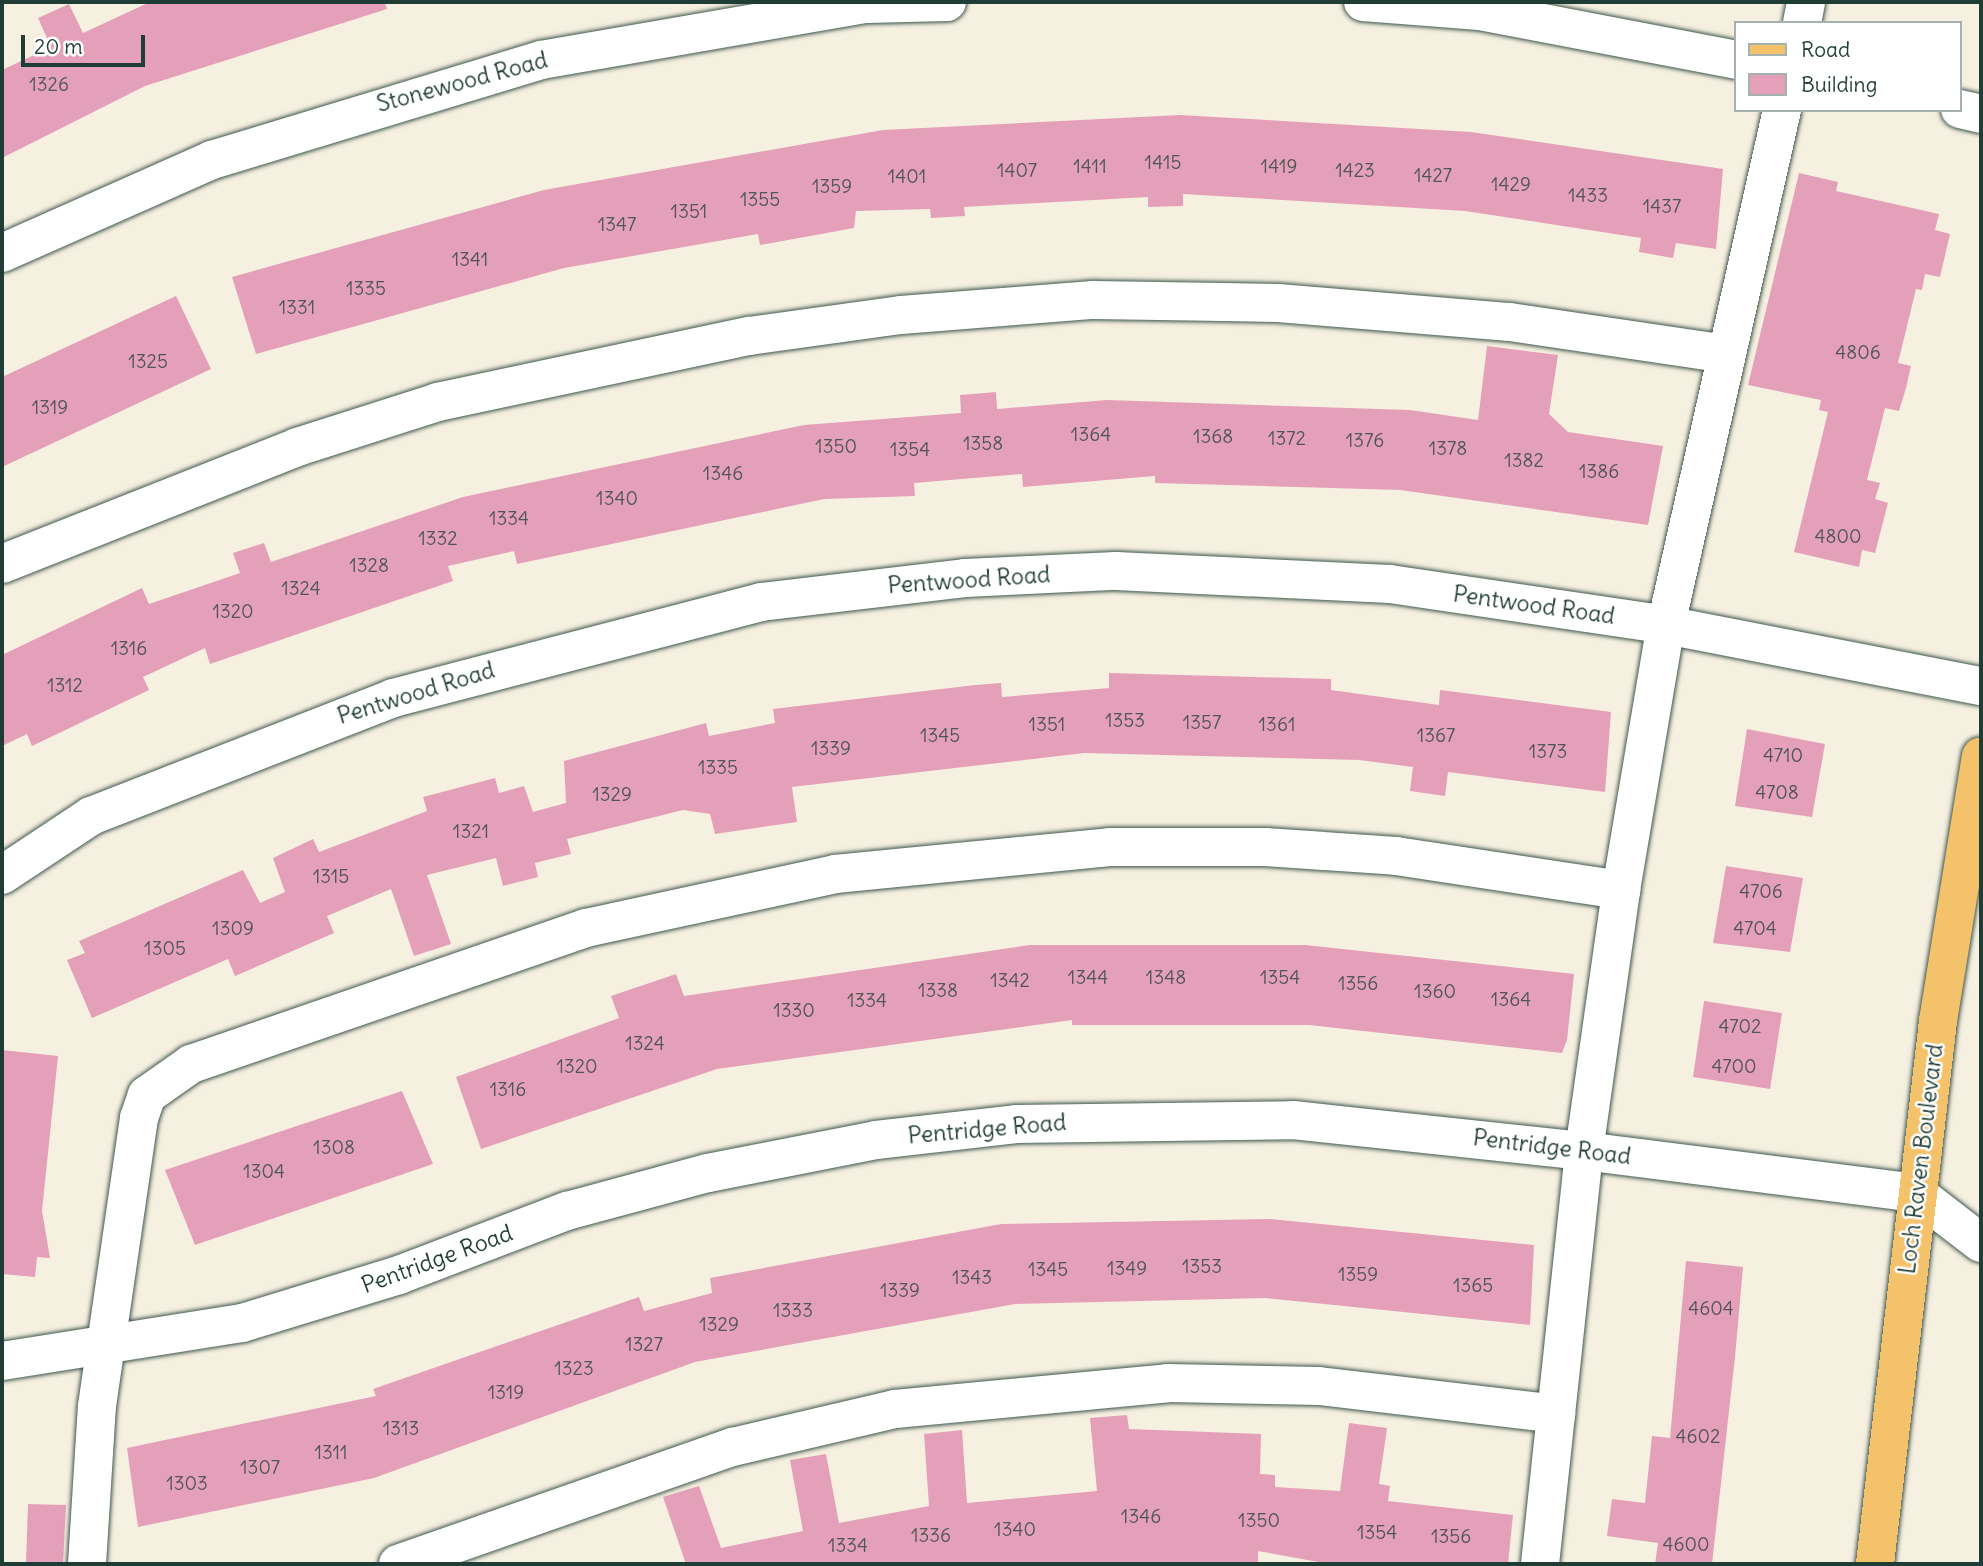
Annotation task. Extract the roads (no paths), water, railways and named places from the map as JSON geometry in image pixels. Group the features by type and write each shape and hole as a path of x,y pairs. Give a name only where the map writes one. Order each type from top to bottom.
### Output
{"main road":[{"name":"Loch Raven Boulevard","path":"1875,1564 1916,1193 1981,756"}],"street":[{"name":"Stonewood Road","path":"2,253 212,160 431,89 673,33 866,3 947,2"},
{"path":"1363,2 1480,10 1734,60"},
{"path":"1802,21 1806,2"},
{"path":"1962,109 1981,114"},
{"path":"1540,1564 1584,1151 1621,890 1666,625 1782,112"},
{"path":"2,564 285,452 438,402 749,336 901,315 1093,300 1278,303 1510,323 1727,354"},
{"name":"Pentwood Road","path":"2,875 91,816 284,736 522,661 761,602 965,578 1240,572 1390,584 1666,625 1981,686"},
{"path":"87,1564 106,1347 147,1095 191,1064 586,928 835,874 1111,847 1265,846 1396,856 1621,890"},
{"name":"Pentridge Road","path":"2,1361 106,1347 298,1307 624,1193 876,1140 1016,1124 1197,1118 1391,1128 1916,1193"},
{"path":"1916,1193 1981,1243"},
{"path":"398,1564 733,1447 895,1409 1168,1383 1319,1387 1556,1413"}]}
